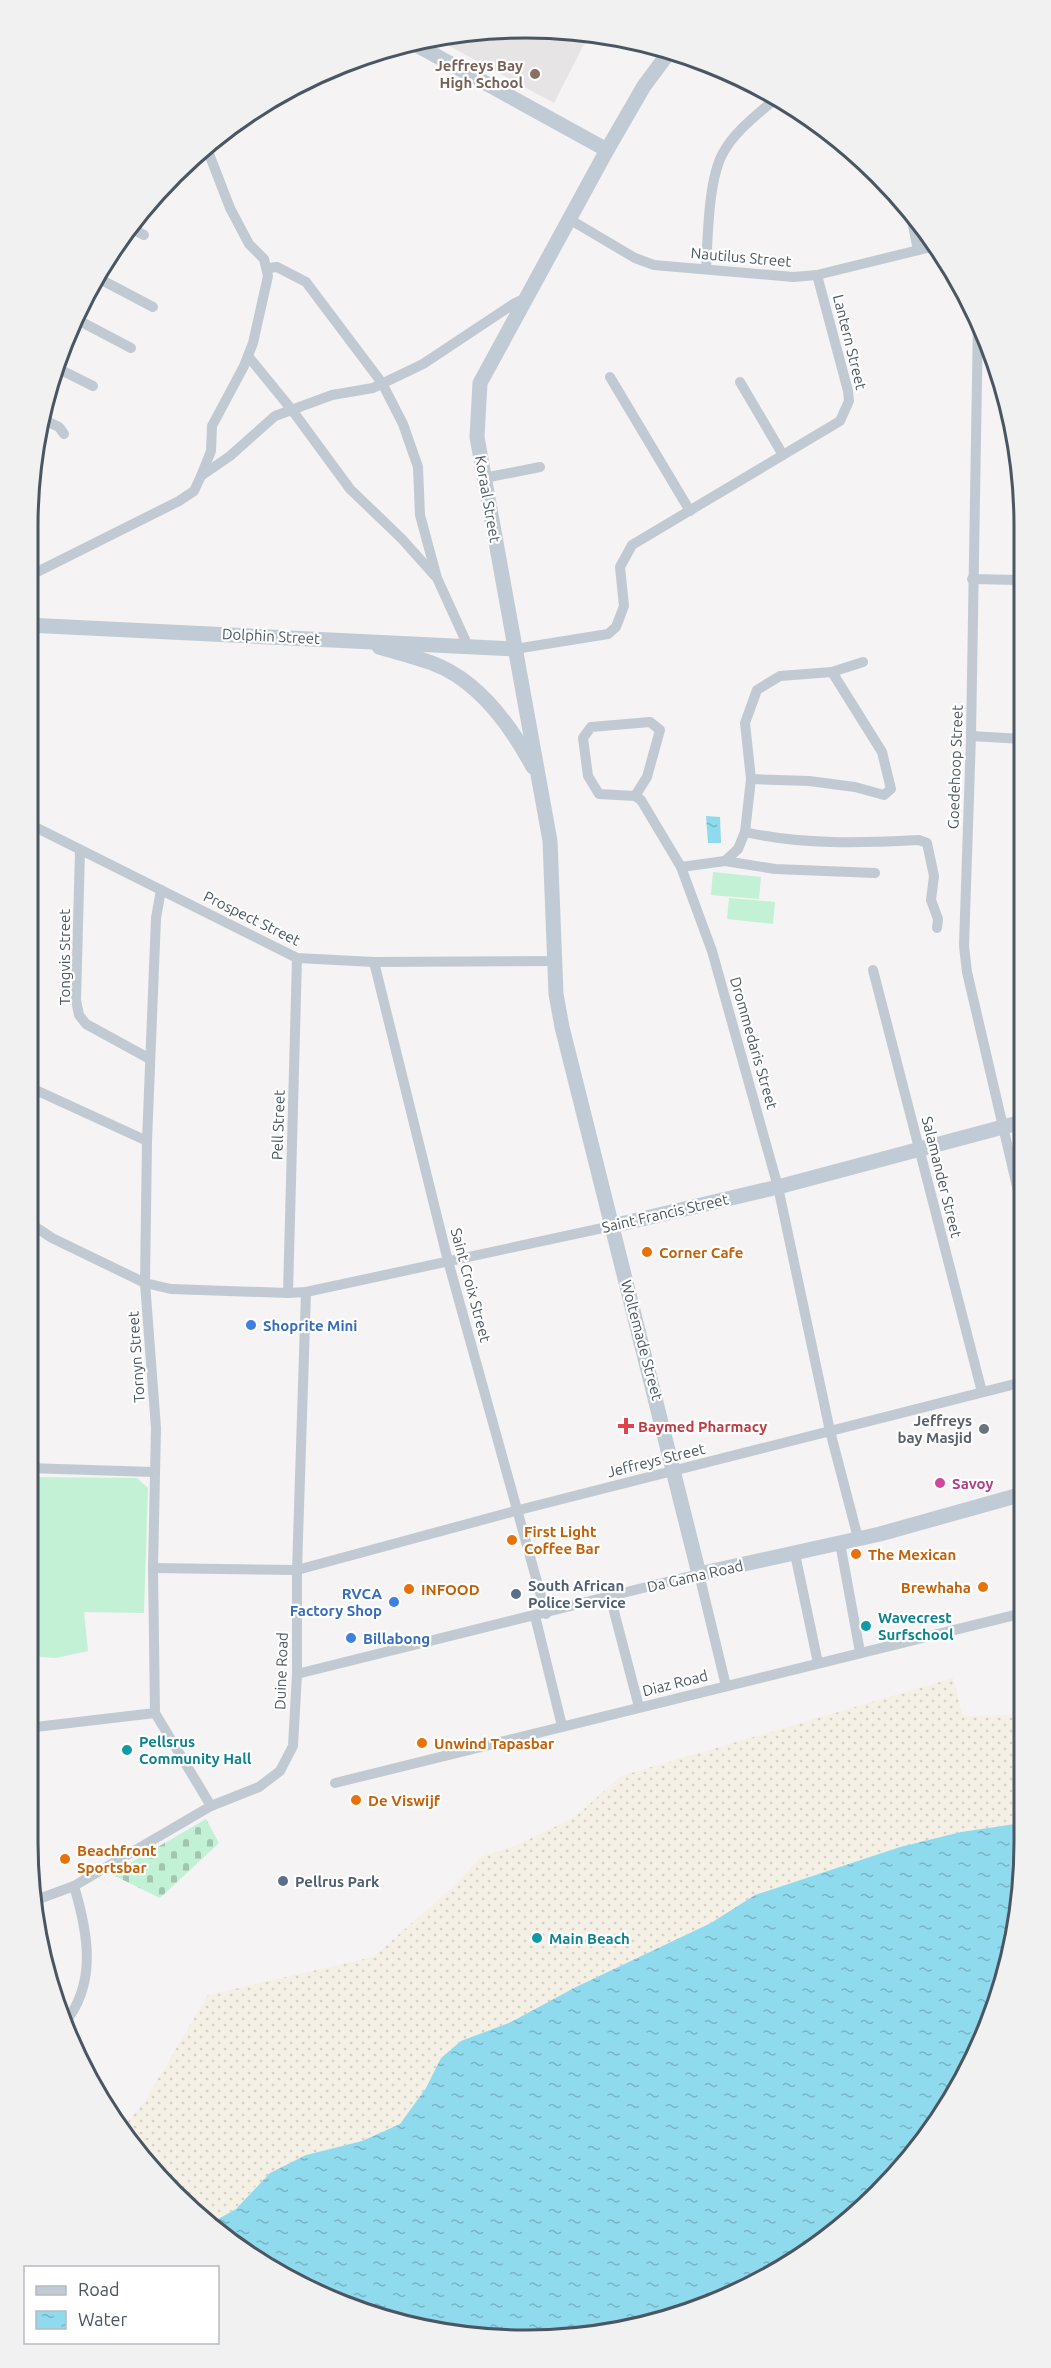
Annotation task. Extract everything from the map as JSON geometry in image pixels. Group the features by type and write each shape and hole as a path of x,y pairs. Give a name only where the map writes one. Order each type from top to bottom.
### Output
{"street":[{"path":"423,49 607,150"},
{"name":"Koraal Street","path":"556,994 550,841 477,437 480,383 607,150 644,86 665,58"},
{"path":"706,268 710,204 723,154 745,125 770,103"},
{"path":"38,572 179,501 194,491 201,476 211,451 212,426 248,356 264,298 268,268 264,259 249,244 230,208 209,154"},
{"name":"Nautilus Street","path":"569,219 634,258 654,264 793,277 817,274 927,248"},
{"path":"914,229 918,250"},
{"path":"136,231 144,235"},
{"path":"268,268 277,267 306,282 382,383 403,424 418,467 420,515 437,578 468,646"},
{"name":"Lantern Street","path":"515,649 608,634 616,627 624,606 620,567 632,545 840,421 849,401 817,274"},
{"path":"103,281 153,307"},
{"path":"201,476 230,456 275,416 332,395 373,388 423,364 514,303 526,298"},
{"path":"82,322 131,348"},
{"name":"Goedehoop Street","path":"977,343 971,736 964,946 967,972 1014,1173"},
{"path":"248,356 351,489 402,539 437,578"},
{"path":"62,371 93,386"},
{"path":"610,377 690,511"},
{"path":"740,382 783,455"},
{"path":"49,422 59,427 64,434"},
{"path":"484,478 540,467"},
{"path":"972,579 1014,580"},
{"name":"Dolphin Street","path":"38,625 515,649"},
{"path":"358,640 433,663 462,681 489,703 518,741 540,781"},
{"path":"725,861 738,849 745,832 751,779 746,723 757,690 780,676 832,672 863,662"},
{"path":"751,779 809,781 855,787 884,795 889,793 891,789 882,752 832,672"},
{"path":"650,722 660,730 647,777 635,796 599,794 588,776 583,738 591,727 650,722"},
{"path":"971,736 1014,739"},
{"name":"Drommedaris Street","path":"635,796 641,800 681,867 712,951 778,1187 830,1431 858,1538"},
{"name":"Prospect Street","path":"38,829 297,958 374,962 555,961"},
{"path":"745,832 775,839 859,843 919,840 927,843 934,876 931,900 938,919 937,928"},
{"name":"Tongvis Street","path":"80,850 76,1000 80,1014 87,1024 150,1059"},
{"path":"681,867 725,861 775,869 875,873"},
{"name":"Tornyn Street","path":"155,1713 153,1568 156,1428 145,1282 150,1059 156,918 160,890"},
{"name":"Pell Street","path":"288,1293 297,958"},
{"name":"Saint Croix Street","path":"374,962 448,1262 519,1510 562,1726"},
{"name":"Salamander Street","path":"873,970 982,1392"},
{"name":"Woltemade Street","path":"556,994 612,1226 675,1470 726,1686"},
{"path":"38,1091 147,1141"},
{"name":"Saint Francis Street","path":"38,1230 145,1282 171,1289 306,1292 612,1226 778,1187 1014,1124"},
{"name":"Duine Road","path":"41,1898 74,1886 211,1806 259,1787 280,1771 293,1746 297,1674 297,1570 306,1292"},
{"name":"Jeffreys Street","path":"153,1568 297,1570 519,1510 1014,1384"},
{"path":"38,1468 154,1472"},
{"name":"Da Gama Road","path":"297,1674 699,1574 840,1543 1014,1496"},
{"path":"840,1543 860,1652"},
{"path":"795,1554 818,1663"},
{"path":"610,1596 639,1707"},
{"name":"Diaz Road","path":"335,1783 1014,1615"},
{"path":"38,1727 155,1713 211,1806"},
{"path":"70,2016 79,2003 88,1964 83,1916 74,1886"}],"shaded area":[{"name":"Jeffreys Bay High School","path":"526,38 587,42 583,46 554,103 446,44"}],"sand":[{"name":"Main Beach","path":"953,1678 963,1716 1014,1715 1014,1824 961,1832 900,1847 755,1895 711,1923 576,1987 511,2022 461,2041 441,2058 426,2088 400,2124 362,2141 306,2155 255,2187 236,2209 217,2220 180,2188 138,2140 126,2123 145,2101 208,1995 373,1957 454,1886 481,1857 515,1846 575,1817 621,1776"}],"green space":[{"path":"713,872 761,877 759,899 711,895"},
{"path":"729,898 775,902 773,924 727,919"},
{"path":"38,1477 137,1478 148,1488 144,1613 84,1612 88,1651 56,1658 38,1657"},
{"path":"206,1819 219,1843 160,1898 111,1874"}],"water":[{"path":"706,816 720,817 721,843 708,843"},
{"path":"1014,1824 1012,1874 1004,1938 988,1999 976,2029 948,2087 913,2140 871,2188 823,2230 770,2265 712,2293 652,2314 589,2326 526,2330 494,2329 430,2321 369,2305 281,2265 217,2220 236,2209 270,2173 306,2155 362,2141 400,2124 426,2088 441,2058 461,2041 511,2022 576,1987 711,1923 755,1895 900,1847 961,1832"}],"place":[{"name":"Jeffreys Bay High School","path":"535,74"},
{"name":"Corner Cafe","path":"647,1252"},
{"name":"Shoprite Mini","path":"251,1325"},
{"name":"Baymed Pharmacy","path":"626,1426"},
{"name":"Jeffreys bay Masjid","path":"984,1429"},
{"name":"Savoy","path":"940,1483"},
{"name":"First Light Coffee Bar","path":"512,1540"},
{"name":"The Mexican","path":"856,1554"},
{"name":"Brewhaha","path":"983,1587"},
{"name":"INFOOD","path":"409,1589"},
{"name":"South African Police Service","path":"516,1594"},
{"name":"RVCA Factory Shop","path":"394,1602"},
{"name":"Wavecrest Surfschool","path":"866,1626"},
{"name":"Billabong","path":"351,1638"},
{"name":"Unwind Tapasbar","path":"422,1743"},
{"name":"Pellsrus Community Hall","path":"127,1750"},
{"name":"De Viswijf","path":"356,1800"},
{"name":"Beachfront Sportsbar","path":"65,1859"},
{"name":"Pellrus Park","path":"283,1881"},
{"name":"Main Beach","path":"537,1938"}]}
